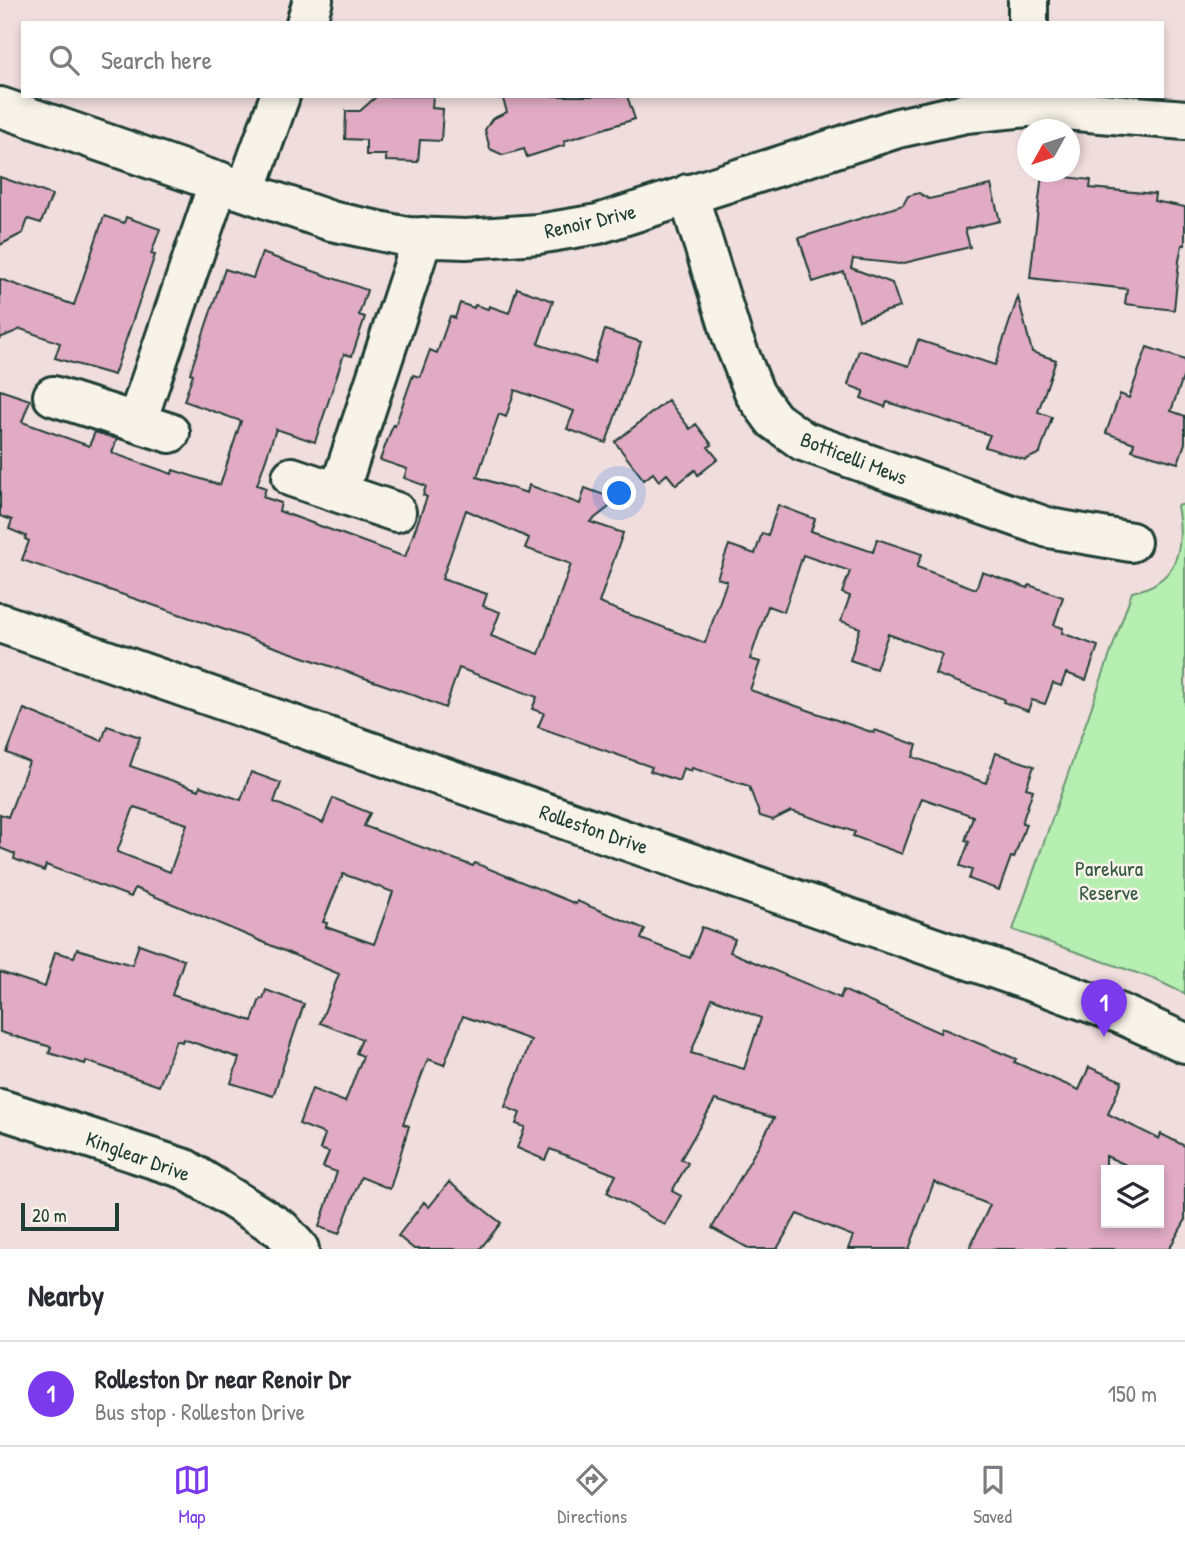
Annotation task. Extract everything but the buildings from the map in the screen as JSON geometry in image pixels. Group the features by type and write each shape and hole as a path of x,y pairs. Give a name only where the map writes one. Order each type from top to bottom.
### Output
{"street":[{"path":"307,21 313,0"},
{"path":"1028,0 1028,21"},
{"path":"53,396 153,427 233,185 279,98"},
{"name":"Renoir Drive","path":"0,107 331,220 408,237 466,239 538,234 598,224 898,128 1028,102 1185,120"},
{"name":"Botticelli Mews","path":"688,194 737,350 755,394 774,420 803,441 1049,528 1131,542"},
{"path":"339,491 423,237"},
{"path":"292,477 396,512"},
{"name":"Rolleston Drive","path":"0,623 1053,989 1121,1014 1185,1043"},
{"name":"Kinglear Drive","path":"0,1109 185,1170 281,1229 299,1249"}],"green space":[{"name":"Parekura Reserve","path":"1185,504 1185,994 1154,979 1013,930 1132,592 1160,581 1169,572 1175,561 1180,536 1177,506"}],"place":[{"name":"Rolleston Dr near Renoir Dr","path":"1104,1037"}]}
